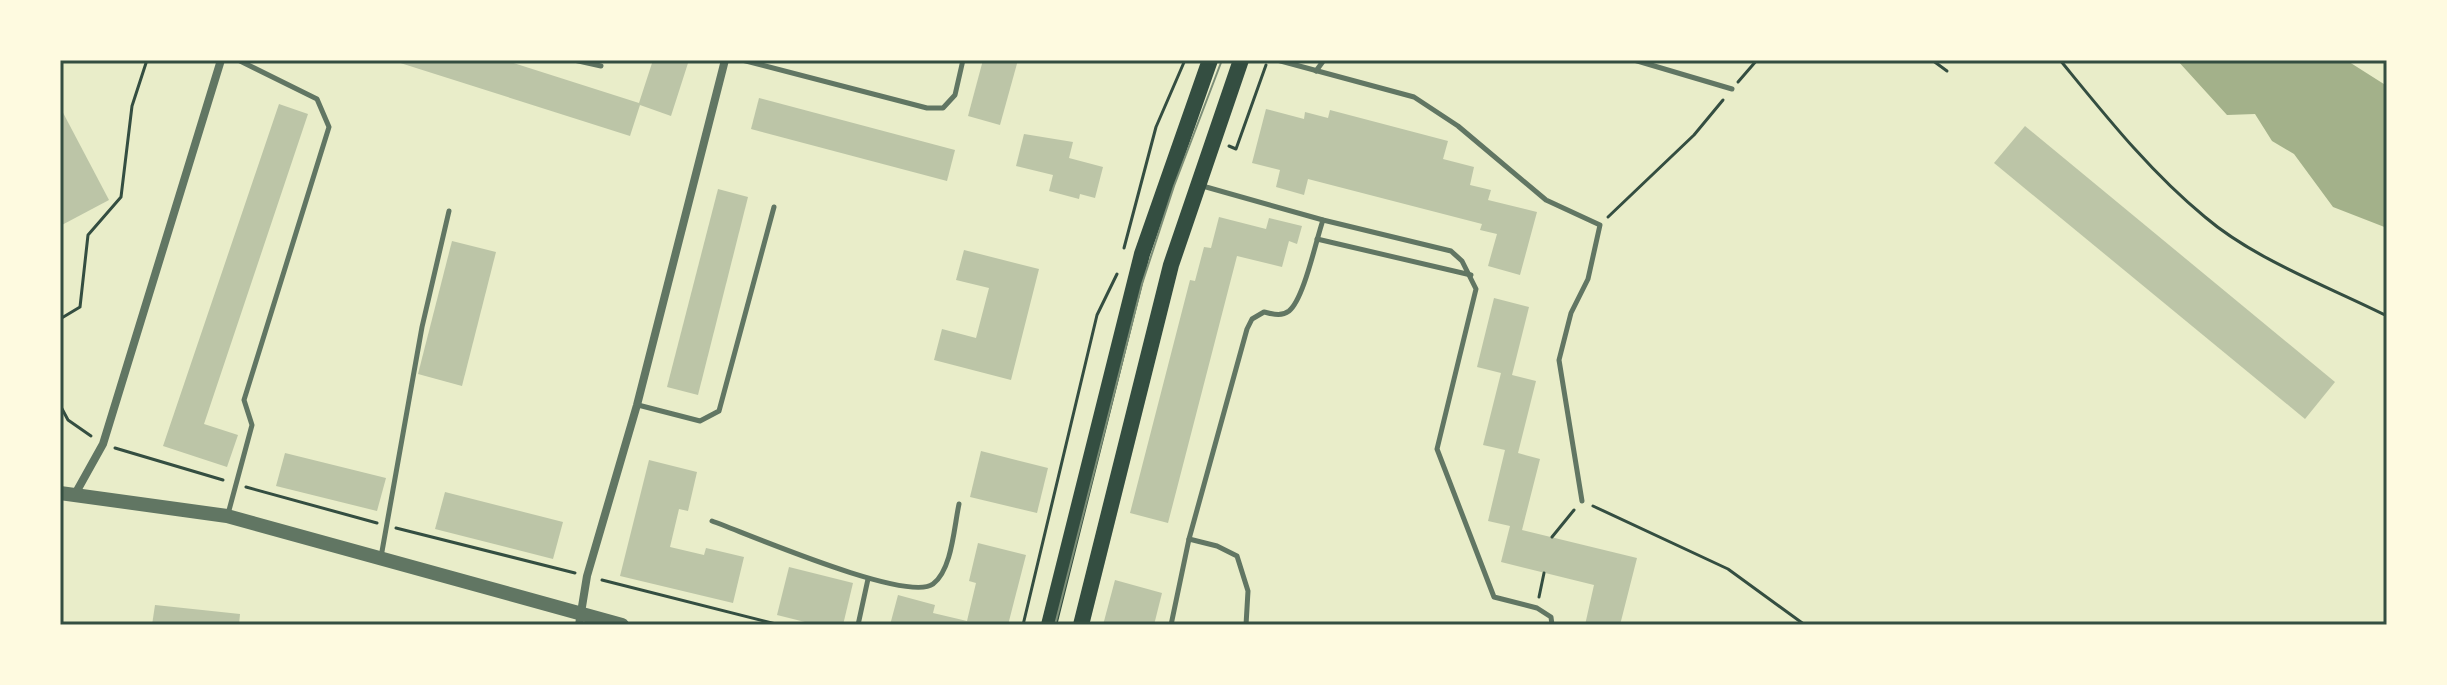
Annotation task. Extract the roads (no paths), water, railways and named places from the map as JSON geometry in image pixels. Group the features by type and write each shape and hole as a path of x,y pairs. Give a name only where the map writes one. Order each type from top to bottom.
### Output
{"main road":[{"path":"1049,625 1142,254 1210,60"},
{"path":"1081,625 1171,265 1196,184 1241,60"}],"street":[{"path":"221,60 103,444 67,494 227,516 380,558 579,619 622,625"},
{"path":"579,619 587,576 637,405 725,60"}],"lane":[{"path":"227,516 252,425 244,400 329,127 317,99 238,60"},
{"path":"574,60 601,66"},
{"path":"742,60 927,108 943,108 955,95 963,60"},
{"path":"1277,60 1414,97 1458,126 1546,200 1600,225 1588,279 1571,313 1559,360 1582,501"},
{"path":"1316,71 1324,60"},
{"path":"1634,60 1732,89"},
{"path":"1196,184 1323,220 1451,251 1471,275 1476,289 1437,449 1494,597 1537,608 1551,617 1552,625"},
{"path":"637,405 700,421 719,411 774,207"},
{"path":"380,558 422,327 449,211"},
{"path":"1171,625 1189,539 1247,329 1252,319 1264,312 1278,315 1288,312 1297,300 1323,220"},
{"path":"1317,239 1471,275"},
{"path":"712,521 868,579 915,590 931,586 943,574 959,504"},
{"path":"1189,539 1217,546 1237,556 1248,591 1246,625"},
{"path":"858,625 868,579"}],"tram line":[{"path":"1055,625 1142,284 1174,186 1222,60"}]}
